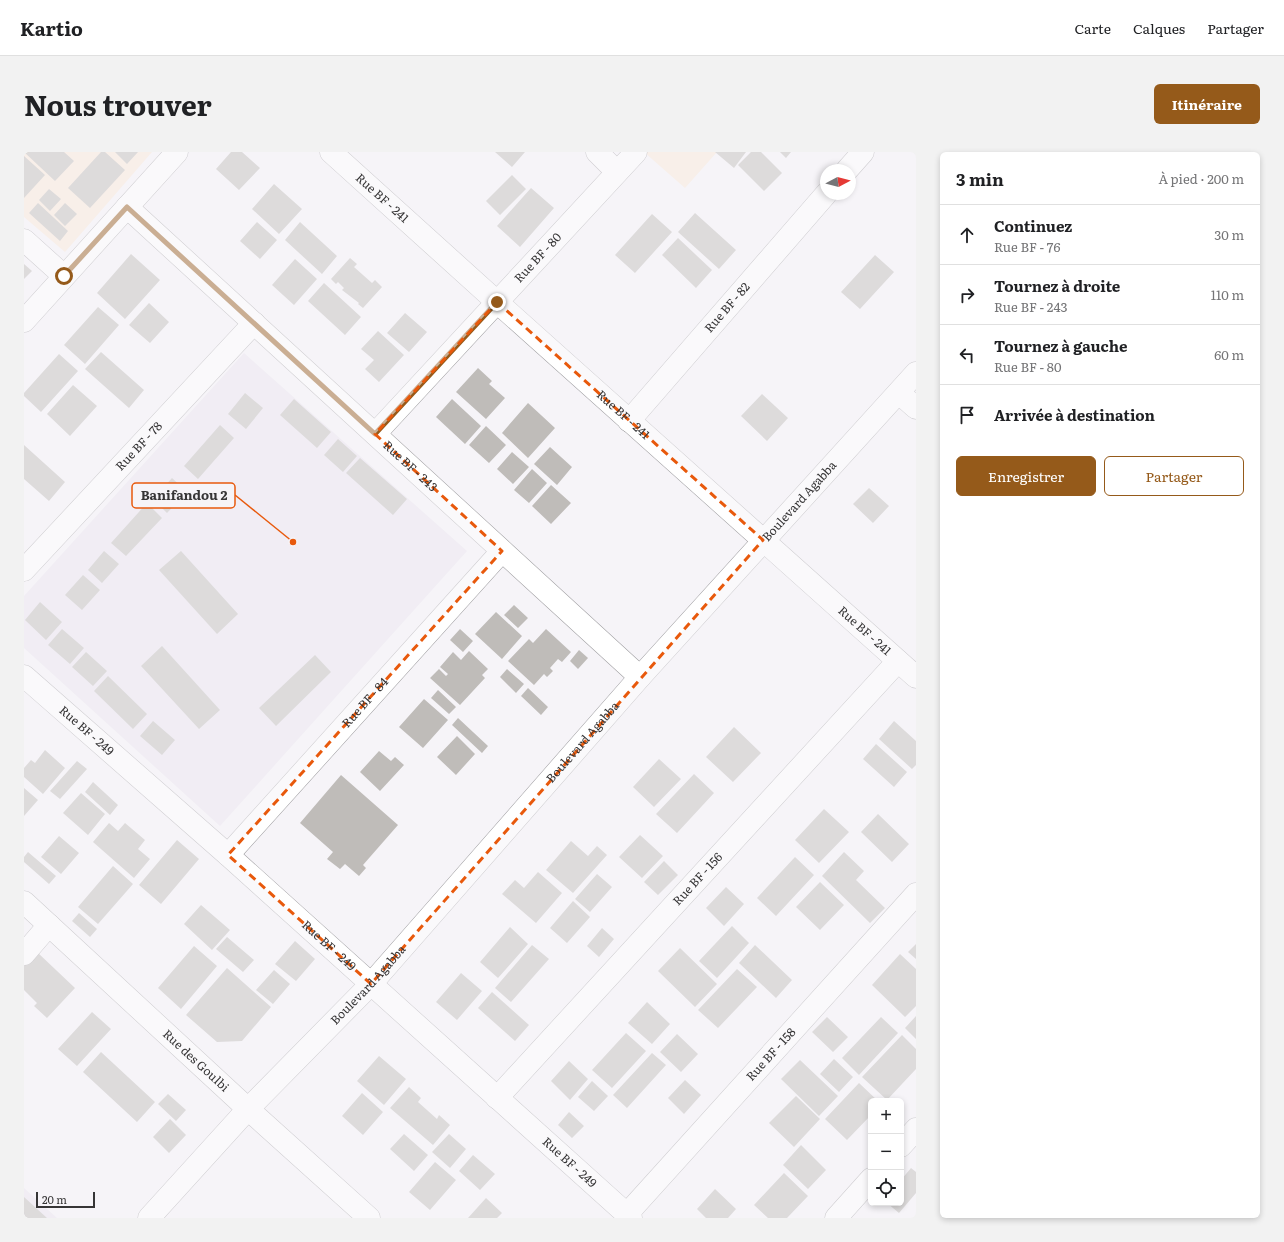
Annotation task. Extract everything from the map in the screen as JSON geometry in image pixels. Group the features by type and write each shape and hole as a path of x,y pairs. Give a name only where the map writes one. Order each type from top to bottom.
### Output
{"street":[{"path":"24,321 177,152"},
{"name":"Rue BF - 241","path":"331,152 916,677"},
{"path":"597,152 618,172"},
{"name":"Rue BF - 80","path":"375,434 636,152"},
{"path":"852,164 862,152"},
{"name":"Rue BF - 82","path":"629,421 821,200"},
{"name":"Rue BF - 243","path":"127,207 640,677"},
{"path":"24,240 64,276"},
{"name":"Rue BF - 78","path":"24,570 254,323"},
{"name":"Boulevard Agabba","path":"149,1218 248,1109 371,984 640,677 916,373"},
{"path":"899,393 916,408"},
{"name":"Rue BF - 84","path":"228,855 502,551"},
{"name":"Rue BF - 156","path":"497,1098 898,661"},
{"name":"Rue BF - 249","path":"24,676 228,855 629,1216"},
{"name":"Rue BF - 158","path":"629,1216 916,894"},
{"name":"Rue des Goulbi","path":"24,902 248,1109 369,1218"},
{"path":"24,954 49,925"},
{"path":"904,1143 916,1129"},
{"path":"836,1218 868,1182"}],"highlighted area":[{"path":"497,302 763,540 371,984 228,855 502,551 375,434"}],"shaded area":[{"path":"24,152 152,152 65,252 24,217"},
{"path":"644,152 717,152 685,188"},
{"path":"244,353 467,551 220,826 24,648 24,596"},
{"path":"24,1188 57,1218 24,1218"}],"building":[{"path":"24,152 64,152 74,161 55,181"},
{"path":"101,152 105,152 125,170 90,208 68,188"},
{"path":"115,152 138,152 127,164"},
{"path":"231,152 242,152 260,168 239,190 216,169"},
{"path":"495,152 525,152 512,167"},
{"path":"715,152 746,152 734,168"},
{"path":"751,152 761,152 782,173 764,191 738,165"},
{"path":"780,152 791,152 786,158"},
{"path":"24,156 45,175 24,198"},
{"path":"512,175 526,189 500,215 486,201"},
{"path":"274,184 302,209 279,234 252,209"},
{"path":"531,188 554,208 520,247 497,226"},
{"path":"49,189 61,199 50,211 39,200"},
{"path":"38,203 68,231 60,241 29,213"},
{"path":"65,203 77,214 65,226 54,215"},
{"path":"695,213 736,250 719,269 678,232"},
{"path":"652,214 672,232 635,273 615,255"},
{"path":"257,222 277,240 260,259 240,241"},
{"path":"300,222 337,256 322,274 285,240"},
{"path":"678,238 712,270 696,288 662,255"},
{"path":"131,254 160,280 125,319 97,293"},
{"path":"875,255 894,272 860,309 841,292"},
{"path":"350,258 357,264 354,267 372,283 375,280 382,287 363,308 342,290 344,288 338,282 336,284 331,279"},
{"path":"295,259 317,279 294,305 272,285"},
{"path":"24,264 32,271 24,279"},
{"path":"324,283 361,317 345,335 308,301"},
{"path":"149,303 169,322 150,343 129,325"},
{"path":"98,307 119,325 85,364 64,345"},
{"path":"405,313 427,332 409,352 387,333"},
{"path":"378,331 404,355 379,382 365,369 374,360 361,349"},
{"path":"101,352 144,390 129,408 85,369"},
{"path":"59,354 78,371 41,412 24,396 24,393"},
{"path":"478,368 492,381 489,384 505,398 486,419 456,392"},
{"path":"73,385 97,406 70,436 47,414"},
{"path":"245,393 263,408 246,429 228,414"},
{"path":"762,394 788,418 767,441 741,416"},
{"path":"294,399 331,432 317,448 280,415"},
{"path":"452,399 481,426 465,444 436,417"},
{"path":"528,403 555,428 528,458 502,433"},
{"path":"220,425 234,438 198,479 184,466"},
{"path":"486,426 506,445 489,463 469,445"},
{"path":"338,439 357,456 343,472 324,455"},
{"path":"24,445 65,482 49,501 24,479"},
{"path":"550,447 572,467 557,485 534,464"},
{"path":"512,452 529,467 513,484 497,469"},
{"path":"360,458 407,499 393,515 346,473"},
{"path":"532,469 547,483 529,503 514,490"},
{"path":"172,478 187,492 167,513 153,499"},
{"path":"551,485 571,503 551,524 532,506"},
{"path":"869,488 889,506 873,523 853,504"},
{"path":"147,503 162,518 126,556 111,543"},
{"path":"104,551 119,564 102,583 88,570"},
{"path":"181,551 238,614 217,634 159,570"},
{"path":"83,575 100,590 82,610 65,595"},
{"path":"40,602 62,622 46,640 25,620"},
{"path":"514,605 528,618 518,628 504,615"},
{"path":"496,612 522,636 502,659 475,634"},
{"path":"62,629 84,648 70,664 48,645"},
{"path":"460,629 473,641 463,652 450,640"},
{"path":"546,629 571,652 562,662 558,659 550,668 553,671 547,677 544,674 534,685 508,661 529,639 533,643"},
{"path":"162,646 220,710 199,729 141,666"},
{"path":"579,650 588,658 578,669 570,661"},
{"path":"469,651 488,669 482,675 485,678 460,705 430,678 439,669 446,676 448,674 440,667 453,652 461,660"},
{"path":"86,652 107,671 93,686 72,667"},
{"path":"315,655 331,672 276,726 259,708"},
{"path":"507,669 524,684 516,693 500,677"},
{"path":"108,676 147,714 133,729 94,691"},
{"path":"528,688 548,707 541,715 521,696"},
{"path":"438,690 456,707 449,714 431,698"},
{"path":"424,699 448,720 423,748 399,727"},
{"path":"458,718 488,746 482,753 452,725"},
{"path":"153,721 175,740 162,755 140,736"},
{"path":"894,721 916,741 916,765 912,769 879,739"},
{"path":"734,727 761,753 733,782 706,757"},
{"path":"457,736 475,754 456,775 437,757"},
{"path":"876,744 907,772 894,787 863,759"},
{"path":"45,750 65,768 43,794 24,777 24,768 31,760 35,763"},
{"path":"379,751 391,761 395,757 404,765 380,791 360,772"},
{"path":"659,759 681,779 654,807 633,787"},
{"path":"77,761 87,769 60,799 50,791"},
{"path":"694,774 714,793 677,833 656,814"},
{"path":"341,775 398,825 363,865 366,868 359,876 345,864 340,869 327,859 333,852 300,823"},
{"path":"93,782 118,805 110,815 85,792"},
{"path":"24,788 38,800 24,816"},
{"path":"81,793 105,814 88,835 63,813"},
{"path":"824,809 849,832 819,863 795,840"},
{"path":"878,814 909,844 892,862 861,832"},
{"path":"109,823 118,831 125,823 145,840 138,849 150,859 134,878 93,842"},
{"path":"640,835 663,856 642,878 619,857"},
{"path":"59,836 79,853 61,874 41,857"},
{"path":"177,840 199,859 161,904 139,885"},
{"path":"571,841 588,856 597,846 607,855 573,893 546,870"},
{"path":"28,852 56,876 49,884 24,862 24,857"},
{"path":"844,852 864,871 856,880 885,908 870,923 822,876"},
{"path":"795,857 814,875 776,916 757,898"},
{"path":"664,861 678,875 658,895 644,882"},
{"path":"113,866 133,884 98,924 78,907"},
{"path":"538,872 562,893 536,923 502,894 515,880 524,888"},
{"path":"597,874 612,887 590,912 575,899"},
{"path":"820,882 844,905 820,930 796,907"},
{"path":"726,887 744,904 724,926 706,908"},
{"path":"573,901 590,917 567,943 550,928"},
{"path":"201,905 230,930 212,950 184,924"},
{"path":"79,913 97,929 90,937 72,921"},
{"path":"732,926 749,943 717,978 699,961"},
{"path":"510,927 528,944 498,978 480,962"},
{"path":"602,928 614,939 599,957 587,946"},
{"path":"227,937 254,960 243,972 216,949"},
{"path":"295,941 315,959 296,981 275,964"},
{"path":"916,944 916,959 908,952"},
{"path":"532,945 549,959 511,1002 495,988"},
{"path":"755,945 792,980 776,998 739,963"},
{"path":"194,946 217,966 181,1009 158,988"},
{"path":"680,948 717,984 695,1007 658,971"},
{"path":"37,952 75,988 47,1018 34,1006 37,1003 24,990 24,966"},
{"path":"900,954 916,969 916,1006 905,1017 872,985"},
{"path":"227,968 271,1007 242,1041 217,1042 186,1015"},
{"path":"737,969 757,987 718,1028 698,1010"},
{"path":"274,970 290,984 273,1004 256,990"},
{"path":"461,973 482,991 457,1020 436,1002"},
{"path":"492,992 529,1025 515,1041 478,1008"},
{"path":"647,1002 670,1024 652,1044 628,1023"},
{"path":"92,1012 111,1029 77,1066 58,1049"},
{"path":"916,1016 916,1039 905,1028"},
{"path":"827,1017 848,1037 833,1052 812,1032"},
{"path":"881,1017 898,1033 859,1075 842,1058"},
{"path":"626,1033 646,1051 612,1088 592,1070"},
{"path":"677,1034 698,1054 681,1072 660,1052"},
{"path":"902,1035 916,1049 916,1069 889,1098 885,1098 862,1077"},
{"path":"101,1052 155,1102 137,1122 83,1072"},
{"path":"652,1053 666,1065 627,1108 613,1095"},
{"path":"379,1056 406,1079 384,1105 357,1081"},
{"path":"834,1059 853,1077 839,1092 820,1074"},
{"path":"800,1060 838,1096 819,1116 781,1079"},
{"path":"569,1061 588,1079 570,1100 551,1081"},
{"path":"685,1080 701,1095 684,1114 668,1098"},
{"path":"592,1081 608,1096 594,1111 578,1097"},
{"path":"859,1083 875,1098 868,1098 868,1118 847,1140 825,1119"},
{"path":"409,1087 421,1098 418,1102 437,1119 439,1115 450,1125 433,1145 390,1108"},
{"path":"362,1093 383,1112 363,1135 342,1116"},
{"path":"168,1094 186,1110 176,1121 158,1104"},
{"path":"796,1096 820,1119 794,1147 769,1123"},
{"path":"569,1112 584,1126 572,1138 558,1125"},
{"path":"170,1119 186,1135 169,1153 153,1137"},
{"path":"404,1134 428,1155 414,1171 390,1149"},
{"path":"449,1134 466,1149 450,1168 432,1152"},
{"path":"801,1145 826,1170 808,1189 783,1165"},
{"path":"473,1155 495,1174 480,1190 459,1171"},
{"path":"435,1162 456,1180 430,1210 409,1192"},
{"path":"911,1168 916,1172 916,1193 899,1213 891,1206 904,1206 904,1176"},
{"path":"784,1173 808,1196 787,1218 768,1218 754,1205"},
{"path":"715,1189 736,1209 728,1218 706,1218 697,1209"},
{"path":"24,1197 47,1218 24,1218"},
{"path":"486,1198 502,1213 497,1218 468,1218"}],"place":[{"name":"Banifandou 2","path":"293,542"}],"route":[{"path":"64,276 127,207 375,434 497,302"}]}
